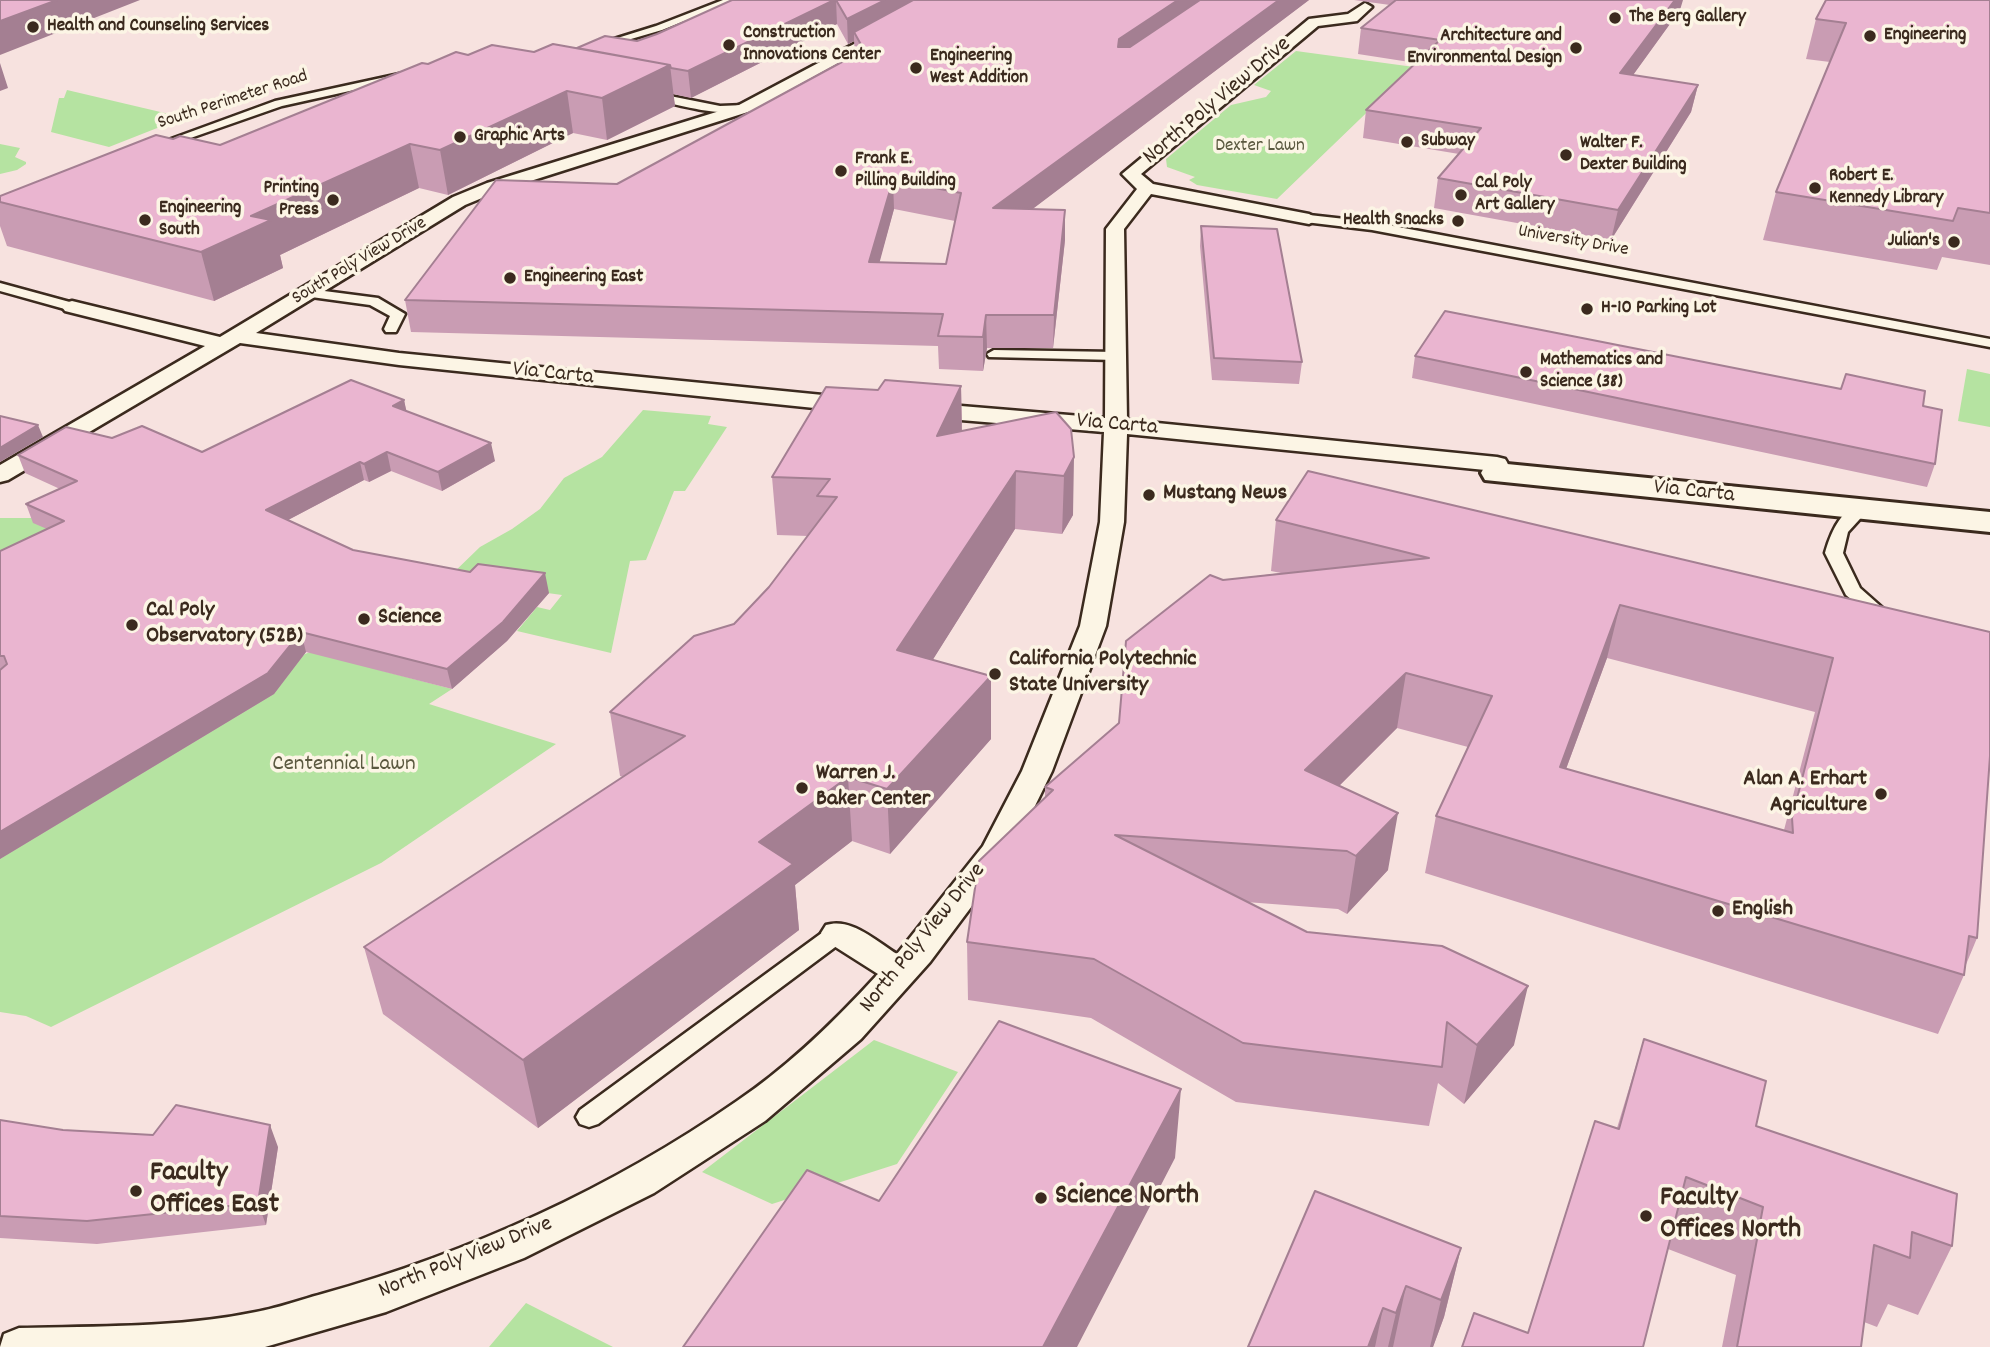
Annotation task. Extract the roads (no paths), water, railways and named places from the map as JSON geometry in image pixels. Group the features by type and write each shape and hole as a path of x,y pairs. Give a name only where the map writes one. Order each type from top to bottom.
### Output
{"street":[{"name":"North Poly View Drive","path":"19,1347 173,1342 256,1331 386,1294 510,1246 640,1181 752,1111 848,1030 901,972 997,851 1037,771 1064,707 1093,626 1112,522 1116,356 1115,229 1147,188 1131,174 1314,22 1352,18 1365,7"},
{"name":"South Poly View Drive","path":"0,475 309,293 459,201 504,183 746,108 907,20"},
{"name":"University Drive","path":"1147,188 1309,219"},
{"name":"Via Carta","path":"72,307 230,340 449,365 875,407"},
{"name":"Via Carta","path":"901,409 1115,426 1497,464 1497,473 1990,522"},
{"path":"838,933 901,972"}],"lane":[{"path":"586,48 659,28 731,0"},
{"name":"South Perimeter Road","path":"150,149 279,103 416,74"},
{"path":"642,94 720,109 746,108"},
{"name":"University Drive","path":"1309,219 1373,226 1990,343"},
{"name":"Via Carta","path":"0,287 72,307"},
{"path":"309,293 373,301 398,314 391,329"},
{"path":"994,354 1116,356"},
{"path":"1861,509 1840,531 1834,553 1852,591 1880,616 1902,627"},
{"path":"589,1117 838,933"}],"place":[{"name":"The Berg Gallery","path":"1615,18"},
{"name":"Health and Counseling Services","path":"33,27"},
{"name":"Engineering","path":"1870,36"},
{"name":"Construction Innovations Center","path":"729,45"},
{"name":"Architecture and Environmental Design","path":"1576,48"},
{"name":"Engineering West Addition","path":"916,68"},
{"name":"Graphic Arts","path":"460,137"},
{"name":"Subway","path":"1407,142"},
{"name":"Walter F. Dexter Building","path":"1566,155"},
{"name":"Frank E. Pilling Building","path":"841,171"},
{"name":"Robert E. Kennedy Library","path":"1815,188"},
{"name":"Cal Poly Art Gallery","path":"1461,195"},
{"name":"Printing Press","path":"333,200"},
{"name":"Engineering South","path":"145,220"},
{"name":"Health Snacks","path":"1458,221"},
{"name":"Julian's","path":"1954,242"},
{"name":"Engineering East","path":"510,278"},
{"name":"H-10 Parking Lot","path":"1587,309"},
{"name":"Mathematics and Science (38)","path":"1526,372"},
{"name":"Mustang News","path":"1149,495"},
{"name":"Science","path":"364,619"},
{"name":"Cal Poly Observatory (52B)","path":"132,625"},
{"name":"California Polytechnic State University","path":"995,674"},
{"name":"Warren J. Baker Center","path":"802,788"},
{"name":"Alan A. Erhart Agriculture","path":"1881,794"},
{"name":"English","path":"1718,911"},
{"name":"Faculty Offices East","path":"136,1191"},
{"name":"Science North","path":"1041,1198"},
{"name":"Faculty Offices North","path":"1646,1216"}],"park label":[{"name":"Dexter Lawn","path":"1260,147"},
{"name":"Centennial Lawn","path":"344,766"}]}
